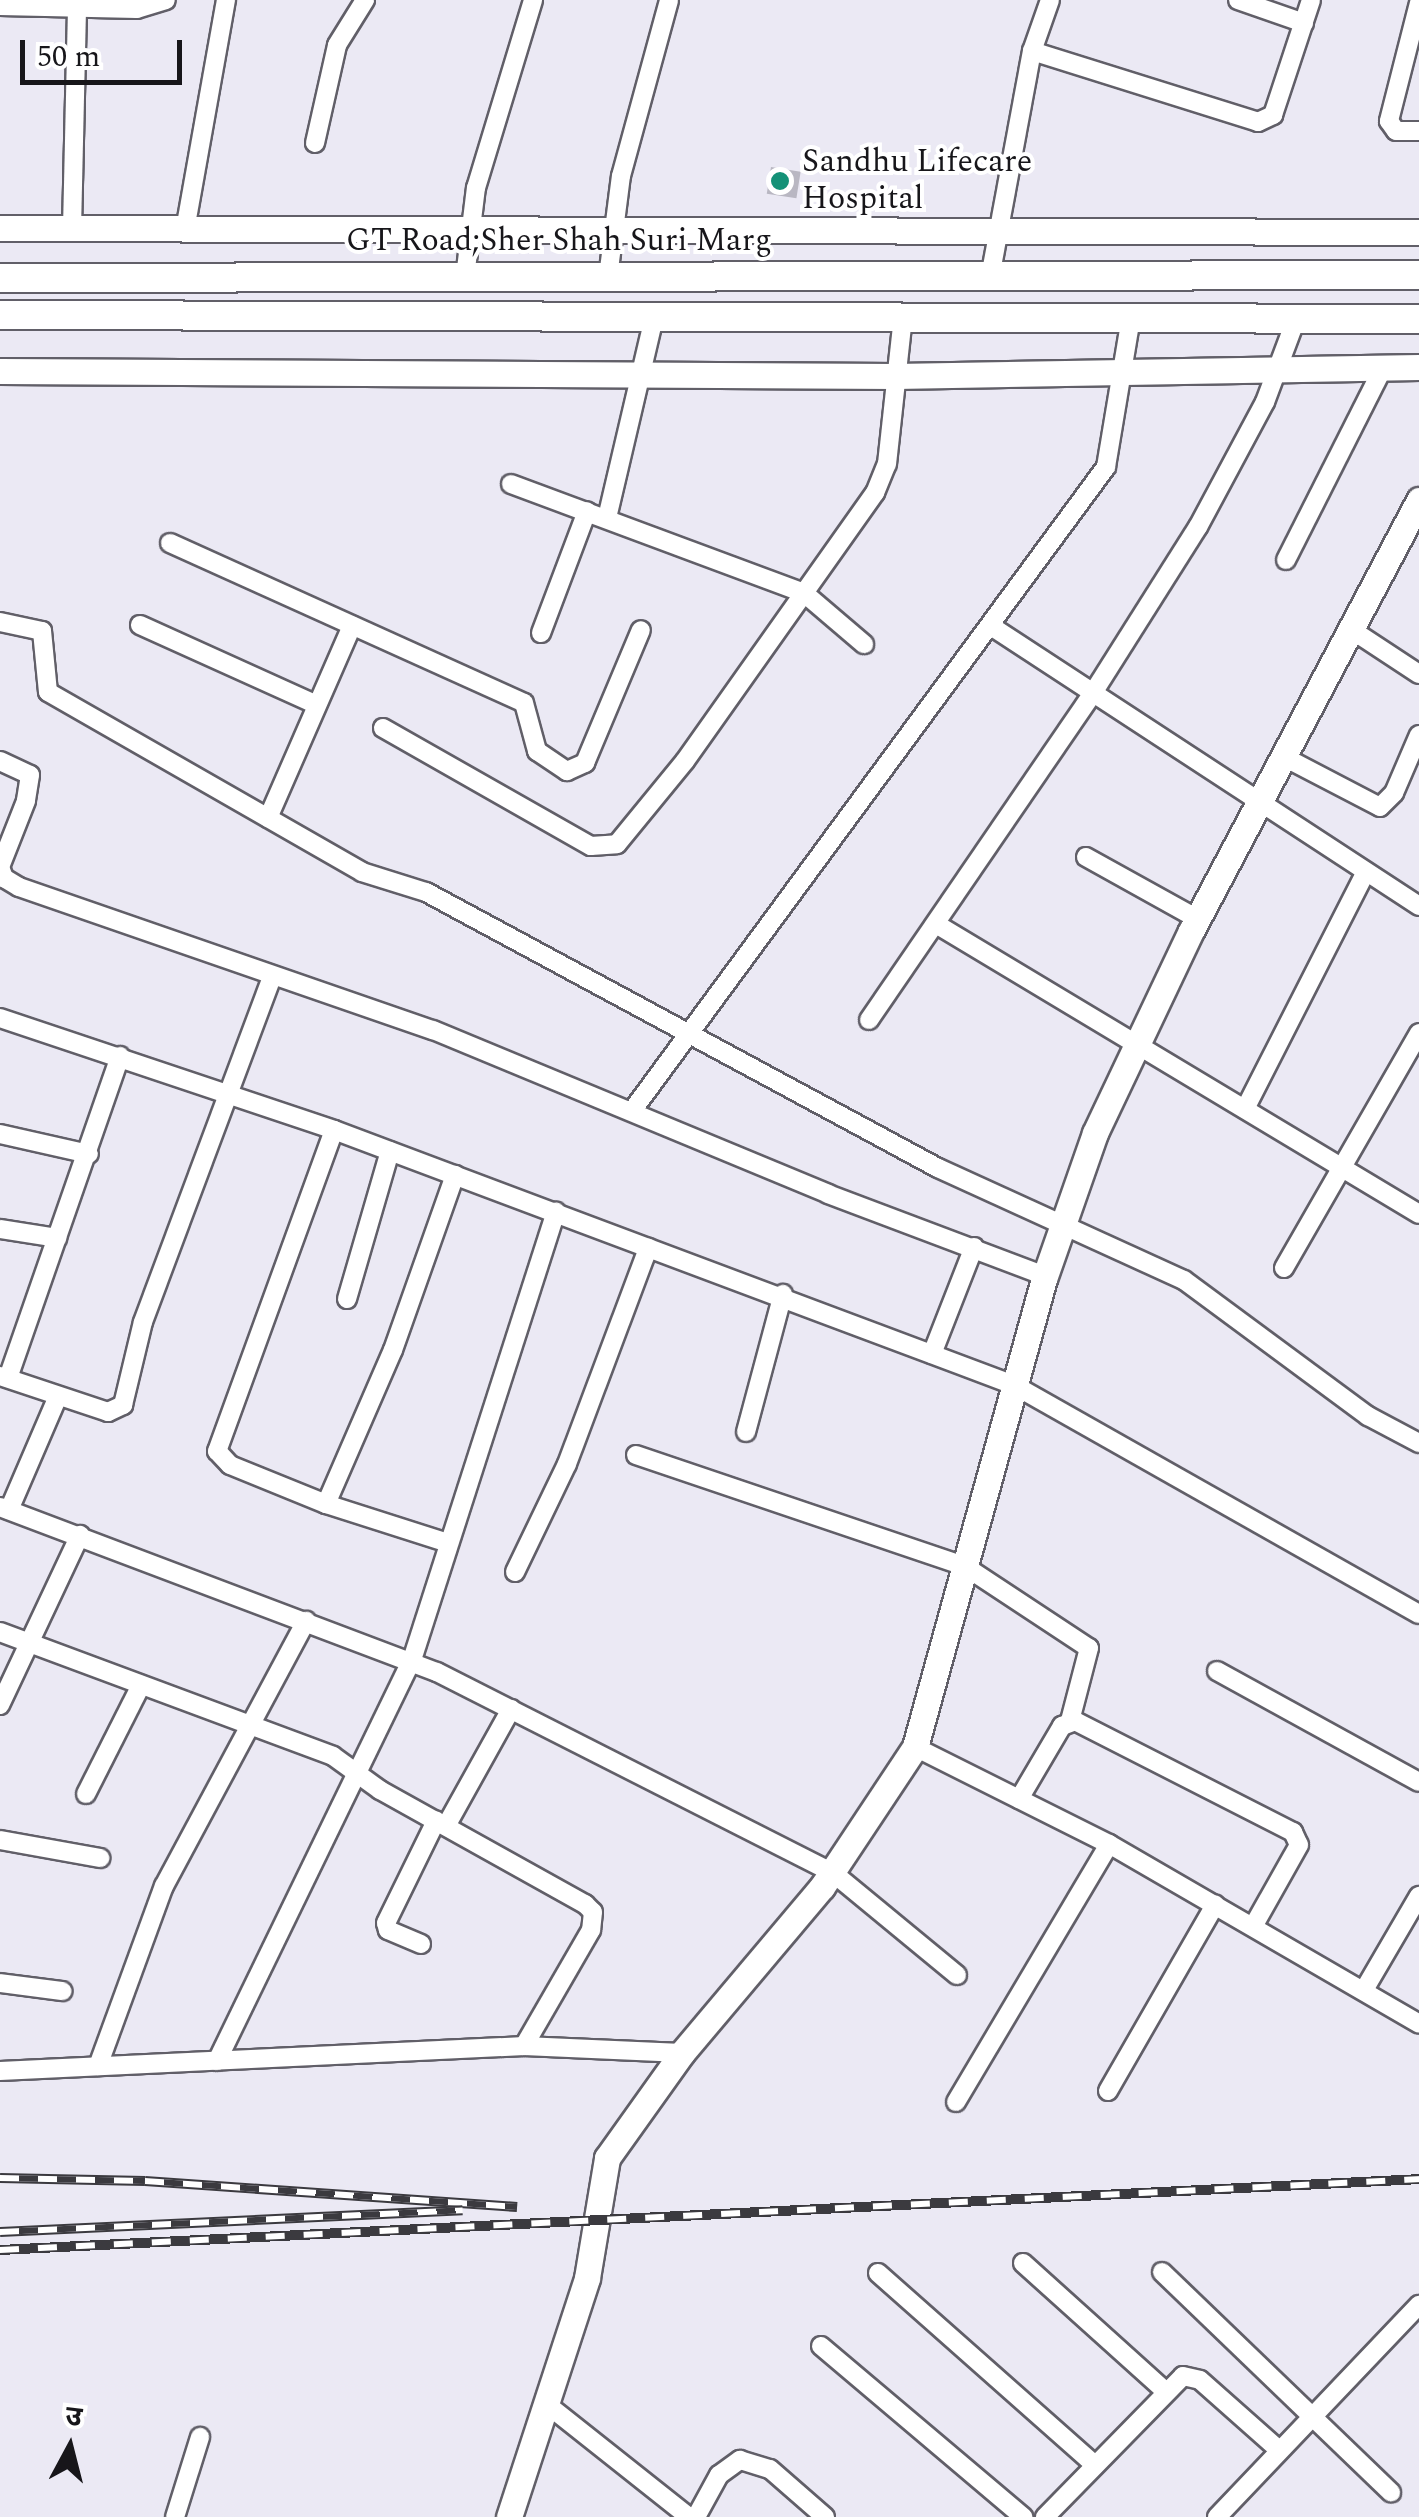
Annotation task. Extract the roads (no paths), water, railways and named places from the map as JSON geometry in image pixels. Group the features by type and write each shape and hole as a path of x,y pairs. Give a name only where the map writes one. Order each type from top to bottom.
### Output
{"main road":[{"path":"0,228 1419,232"},
{"name":"GT Road;Sher Shah Suri Marg","path":"0,278 991,272 1419,275"},
{"path":"0,315 1419,319"},
{"path":"0,371 896,376 1419,368"},
{"path":"509,2517 549,2406 587,2278 607,2158 682,2053 832,1872 914,1747 1045,1276 1132,1046 1419,500"}],"street":[{"path":"0,6 76,2 137,9 166,0"},
{"path":"185,230 226,0"},
{"path":"315,144 337,44 365,0"},
{"path":"465,277 469,228 532,0"},
{"path":"608,277 612,230 669,0"},
{"path":"991,272 1032,51 1050,0"},
{"path":"1238,0 1304,23"},
{"path":"1032,51 1265,122 1273,115 1311,0"},
{"path":"72,229 76,2"},
{"path":"1419,3 1388,121 1396,131 1419,131"},
{"path":"607,518 654,317"},
{"path":"383,728 591,846 611,848 685,761 883,478 903,318"},
{"path":"632,1111 685,1031 994,628 1106,468 1132,318"},
{"path":"869,1020 1091,696 1198,526 1280,369 1296,318"},
{"path":"1286,560 1384,368"},
{"path":"511,484 804,593 864,644"},
{"path":"541,633 587,510"},
{"path":"170,543 524,703 538,751 574,772 585,764 608,716 641,630"},
{"path":"0,622 42,632 48,692 362,872 426,892 938,1168 1222,1303 1368,1416 1419,1443"},
{"path":"140,625 317,705"},
{"path":"268,818 352,626"},
{"path":"994,628 1091,696 1262,800 1419,906"},
{"path":"1352,630 1419,674"},
{"path":"1284,757 1380,807 1394,794 1419,735"},
{"path":"0,762 25,769 30,785 2,850 4,878 272,977 433,1030 1045,1276"},
{"path":"1086,857 1198,919"},
{"path":"1245,1108 1366,872"},
{"path":"936,924 1132,1046 1346,1166 1419,1214"},
{"path":"120,1056 88,1154 4,1377 108,1412 122,1405 143,1322 272,977"},
{"path":"0,1018 334,1130 648,1248 783,1294 1014,1385 1419,1614"},
{"path":"1284,1268 1419,1033"},
{"path":"334,1130 217,1440 221,1460 326,1504 445,1542"},
{"path":"0,1134 88,1154"},
{"path":"347,1299 390,1151"},
{"path":"326,1504 392,1350 455,1176"},
{"path":"217,2061 354,1767 412,1660 445,1542 556,1212"},
{"path":"0,1228 57,1238"},
{"path":"932,1354 974,1247"},
{"path":"516,1572 567,1464 648,1248"},
{"path":"746,1432 783,1294"},
{"path":"58,1396 5,1509 412,1660 832,1872 957,1975"},
{"path":"636,1455 966,1567 1089,1648 1070,1721 1019,1799"},
{"path":"0,1705 80,1535"},
{"path":"98,2066 164,1886 306,1621"},
{"path":"0,1632 251,1723 354,1767 380,1790 592,1912 591,1930 524,2046"},
{"path":"1217,1671 1419,1782"},
{"path":"86,1794 140,1685"},
{"path":"421,1944 388,1930 386,1923 511,1709"},
{"path":"1070,1721 1298,1838 1254,1925"},
{"path":"914,1747 1109,1844 1419,2024"},
{"path":"0,1840 100,1858"},
{"path":"956,2102 1109,1844"},
{"path":"1364,1990 1419,1896"},
{"path":"1108,2092 1214,1905"},
{"path":"0,1983 62,1991"},
{"path":"0,2071 524,2046 682,2053"},
{"path":"1023,2263 1164,2390"},
{"path":"1162,2272 1391,2492"},
{"path":"878,2273 1095,2465"},
{"path":"1218,2517 1311,2413 1419,2305"},
{"path":"821,2346 1023,2517"},
{"path":"1045,2517 1164,2390 1182,2376 1200,2380 1278,2449"},
{"path":"549,2406 693,2517 719,2475 740,2460 770,2469 825,2517"},
{"path":"175,2517 200,2437"}],"railway":[{"path":"0,2178 145,2181 517,2207"},
{"path":"0,2250 1419,2179"},
{"path":"0,2232 462,2210"}],"place":[{"name":"Sandhu Lifecare Hospital","path":"780,181"}]}
